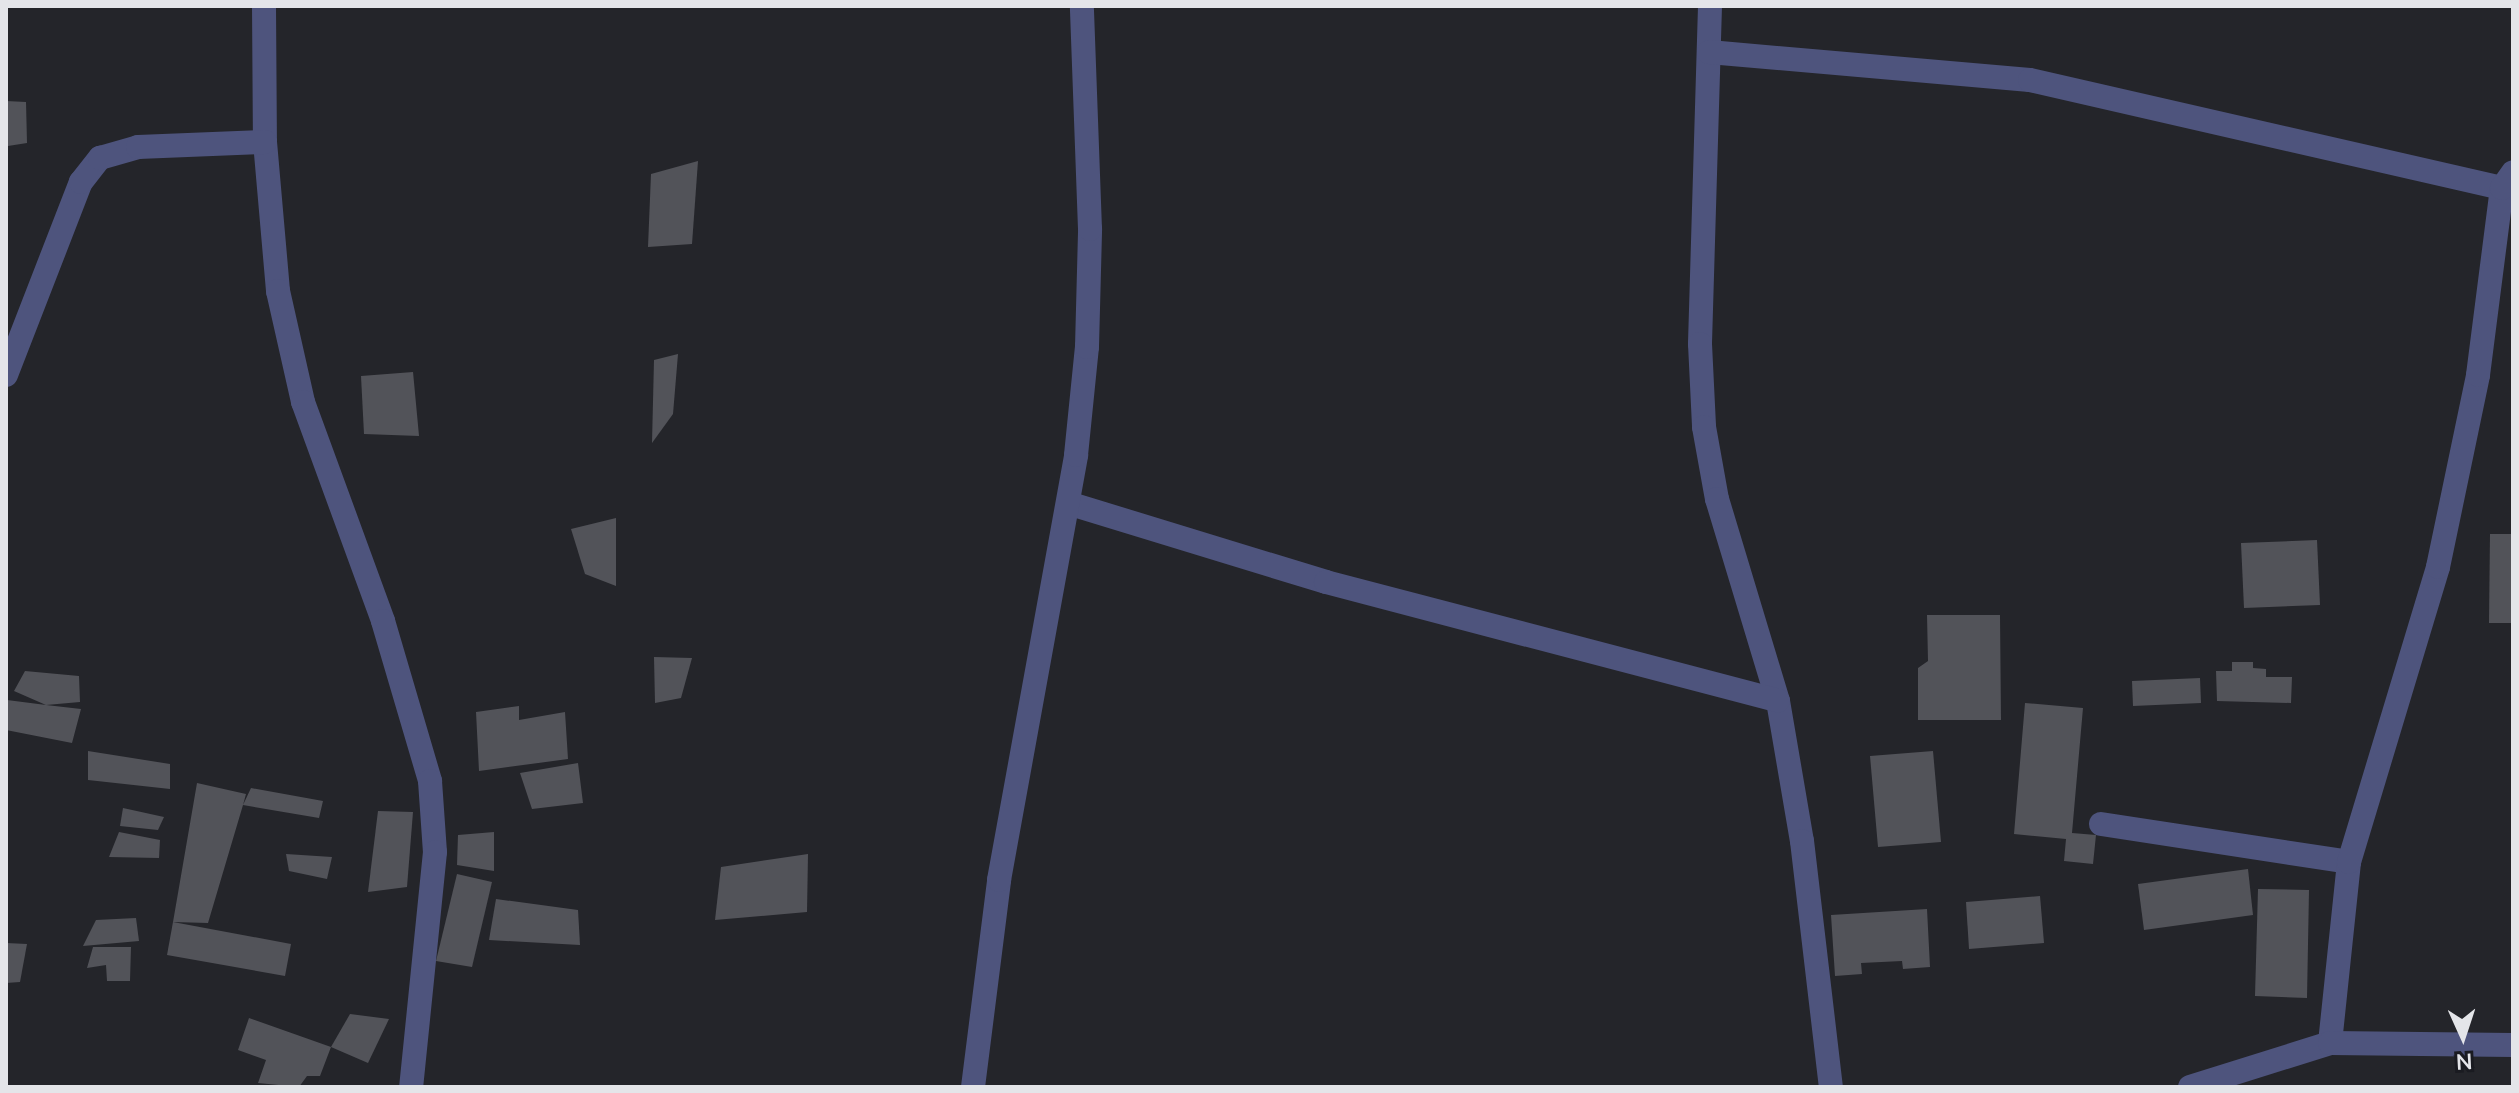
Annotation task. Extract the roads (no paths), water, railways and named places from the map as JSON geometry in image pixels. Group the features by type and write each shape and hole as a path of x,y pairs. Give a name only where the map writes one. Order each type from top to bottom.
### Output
{"street":[{"path":"264,6 265,142 278,291 303,402 383,621 430,781 435,852 411,1087"},
{"path":"973,1087 999,880 1071,504 1087,347 1090,229 1082,6"},
{"path":"1710,6 1700,344 1704,427 1717,499 1778,701 1802,841 1831,1087"},
{"path":"1709,52 2030,80 2507,180 2478,375 2438,567 2349,862 2330,1043"},
{"path":"6,375 81,182 100,158 138,147 265,142"},
{"path":"1071,504 1326,582 1778,701"},
{"path":"2101,824 2349,862"},
{"path":"2190,1087 2330,1043 2513,1045"}]}
